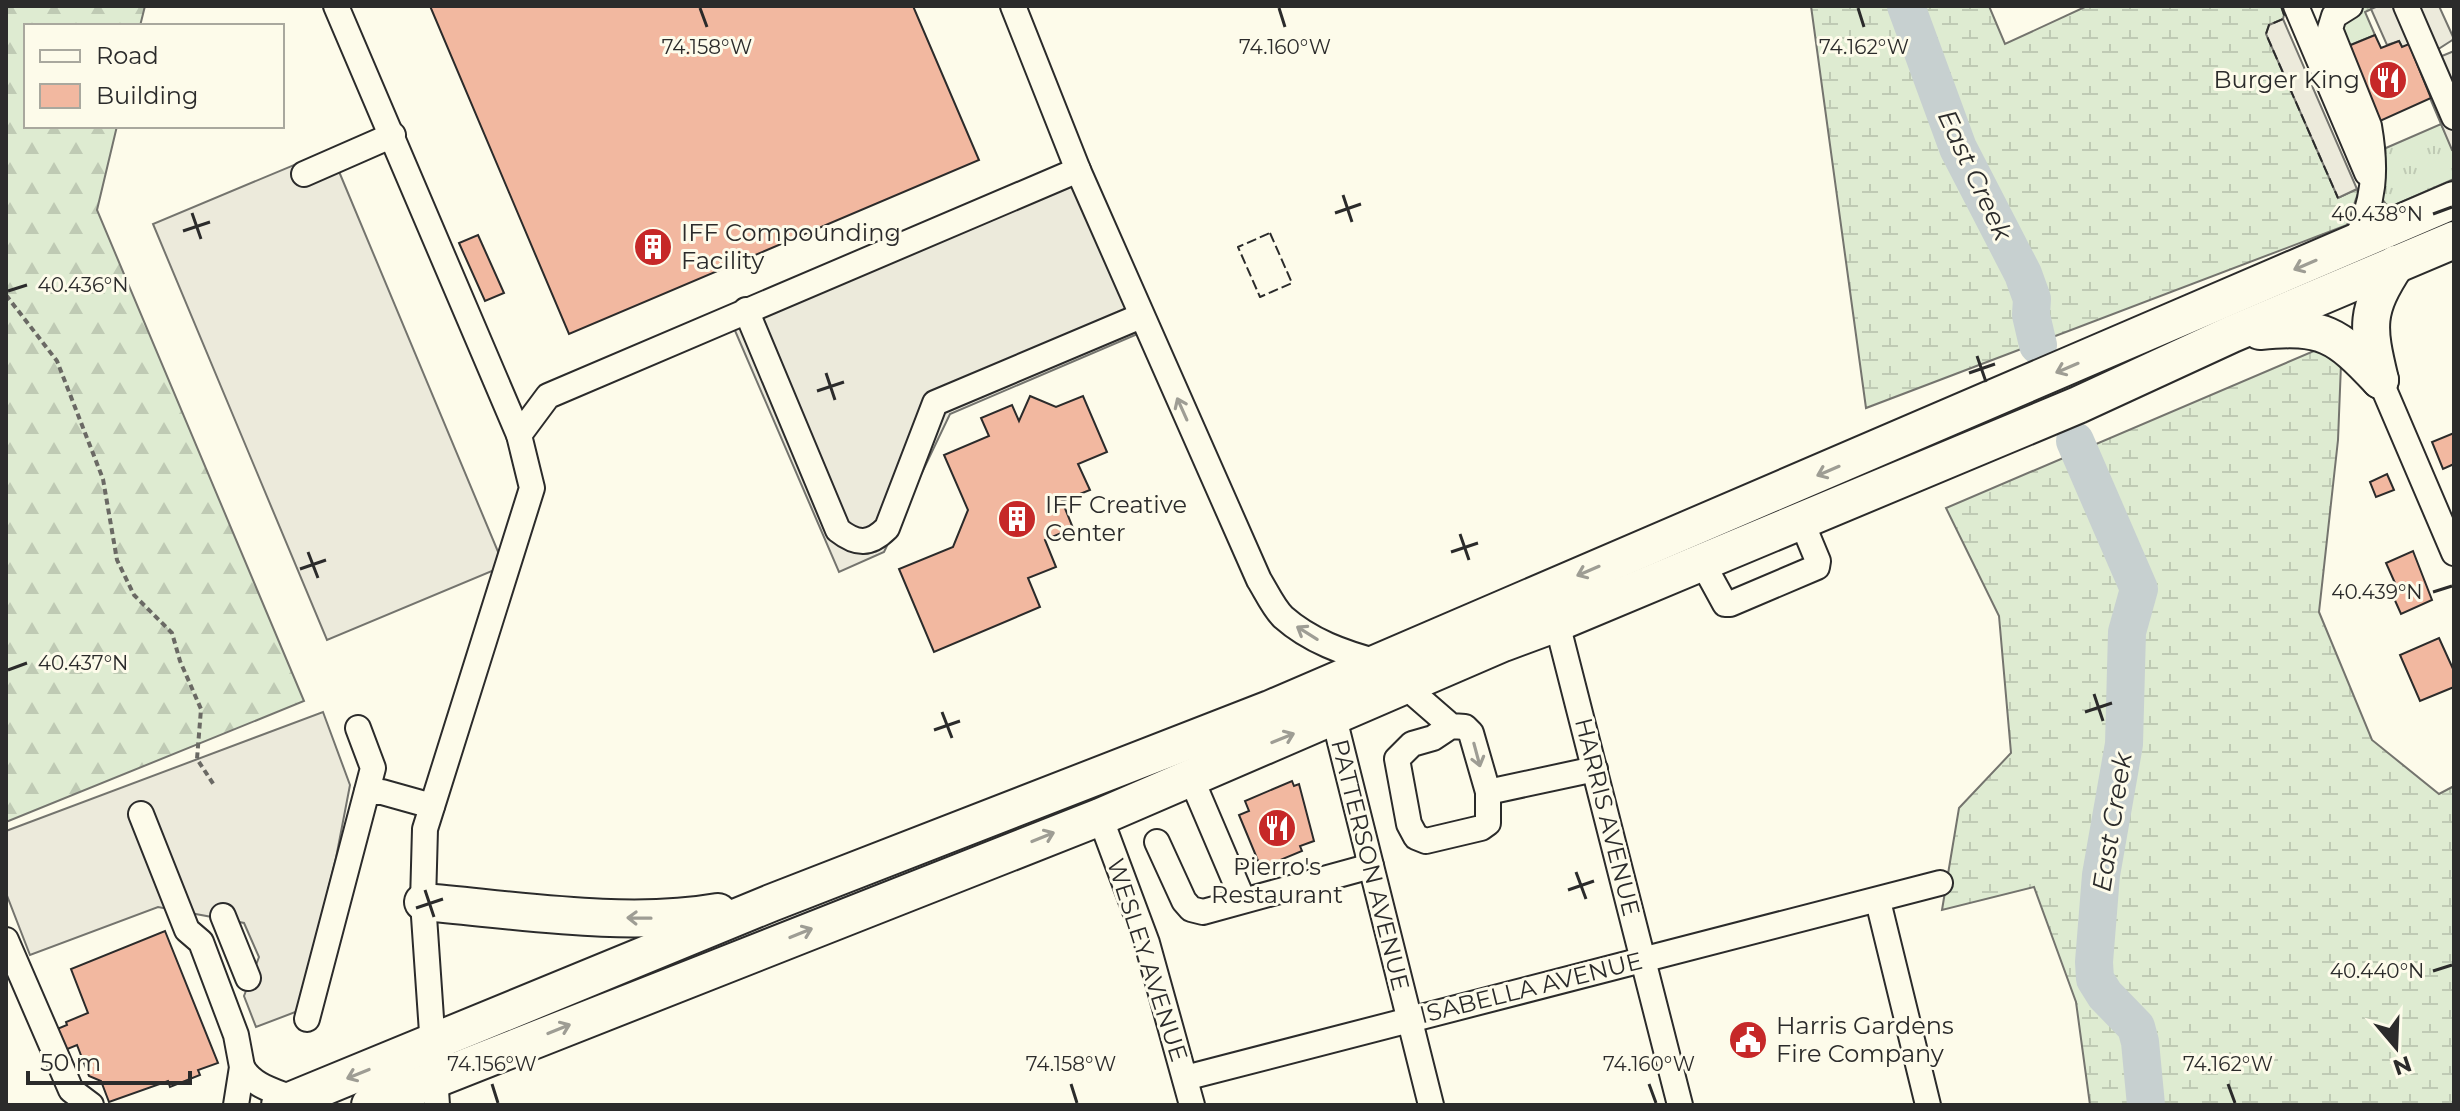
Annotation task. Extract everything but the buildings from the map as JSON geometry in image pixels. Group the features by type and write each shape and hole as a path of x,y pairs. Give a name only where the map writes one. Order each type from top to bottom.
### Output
{"highway":[{"path":"370,1105 434,1076 771,903 1270,709 2454,200"},
{"path":"287,1102 434,1076 1100,817 1503,643 2078,405 2232,334 2454,240"},
{"path":"2380,380 2370,321 2380,288 2396,264"},
{"path":"2232,334 2307,329 2325,333 2345,344 2380,380"},
{"path":"423,902 613,917 682,918 771,903"}],"street":[{"path":"336,6 519,435 532,488 425,829 423,902 434,1076"},
{"path":"1013,6 1078,170 1259,580 1280,615 1308,635 1342,652 1378,662"},
{"path":"2350,6 2334,16 2330,29 2369,126 2372,184 2368,215 2355,243"},
{"path":"2406,6 2454,117"},
{"path":"2303,8 2372,184"},
{"path":"304,174 393,135"},
{"path":"519,435 548,396 1078,170"},
{"path":"746,310 838,530 861,542 877,538 887,528 935,403 1141,316"},
{"path":"2380,380 2443,496 2454,553"},
{"path":"1702,562 1725,604 1730,604 1817,567 1818,561 1801,520"},
{"name":"HARRIS AVENUE","path":"1557,623 1680,1105"},
{"path":"1405,686 1451,726 1465,727 1471,733 1488,792 1488,823 1481,828 1426,841 1416,837 1409,824 1397,759 1412,744 1433,738 1451,726"},
{"name":"PATTERSON AVENUE","path":"1334,718 1431,1105"},
{"path":"307,1019 373,768 358,728"},
{"path":"1488,792 1595,769"},
{"path":"1191,778 1243,900"},
{"path":"367,792 382,792 432,806"},
{"path":"141,814 187,930 201,942 236,1035 242,1067 236,1105"},
{"name":"WESLEY AVENUE","path":"1100,817 1147,943 1192,1105"},
{"path":"1157,842 1184,901 1191,909 1203,912 1371,866"},
{"name":"ISABELLA AVENUE","path":"1185,1078 1940,883"},
{"path":"1878,901 1928,1105"},
{"path":"223,916 248,978"},
{"path":"6,940 71,1090 90,1104"},
{"path":"242,1067 254,1081 287,1102"}],"path":[{"path":"6,295 57,361 103,479 117,560 134,595 172,633 180,661 201,709 197,759 214,785"}],"green space":[{"path":"6,6 145,6 140,24 24,24 24,128 117,128 97,210 304,701 6,822"},
{"path":"1811,6 1989,6 2005,44 2087,6 2281,6 2283,19 2269,25 2338,198 2357,189 2347,225 1866,408"},
{"path":"2366,6 2378,6 2365,12 2375,35 2343,48 2337,28 2347,14"},
{"path":"2441,124 2454,151 2454,179 2390,207 2379,190 2379,151"},
{"path":"2342,339 2338,440 2319,612 2372,740 2439,794 2454,786 2454,1105 2090,1105 2076,1002 2034,887 1942,910 1959,808 2011,753 1999,616 1946,508"}],"shaded area":[{"path":"2378,6 2439,6 2454,39 2437,50 2442,56 2454,51 2454,149 2399,41 2387,45 2371,9"},
{"path":"2283,19 2357,189 2338,198 2266,34 2269,25"},
{"path":"330,150 504,566 327,640 153,224"},
{"path":"1078,170 1147,330 950,414 884,552 839,572 730,319"},
{"path":"323,712 350,785 336,858 298,1011 256,1027 244,996 259,957 244,923 158,907 30,955 6,893 6,831"}],"waterway":[{"name":"East Creek","path":"1906,6 1958,148 2023,274 2032,299 2031,315 2038,345"},
{"name":"East Creek","path":"2075,441 2139,589 2127,632 2124,744 2101,875 2094,962 2095,979 2105,995 2136,1027 2146,1105"}],"fence":[{"path":"2281,6 2283,19 2269,25 2266,34 2338,198"},
{"path":"1270,233 1292,283 1260,297 1238,247 1270,233"}],"place":[{"name":"Burger King","path":"2388,80"},
{"name":"IFF Compounding Facility","path":"653,247"},
{"name":"IFF Creative Center","path":"1017,519"},
{"name":"Pierro's Restaurant","path":"1277,828"},
{"name":"Harris Gardens Fire Company","path":"1748,1040"}]}
